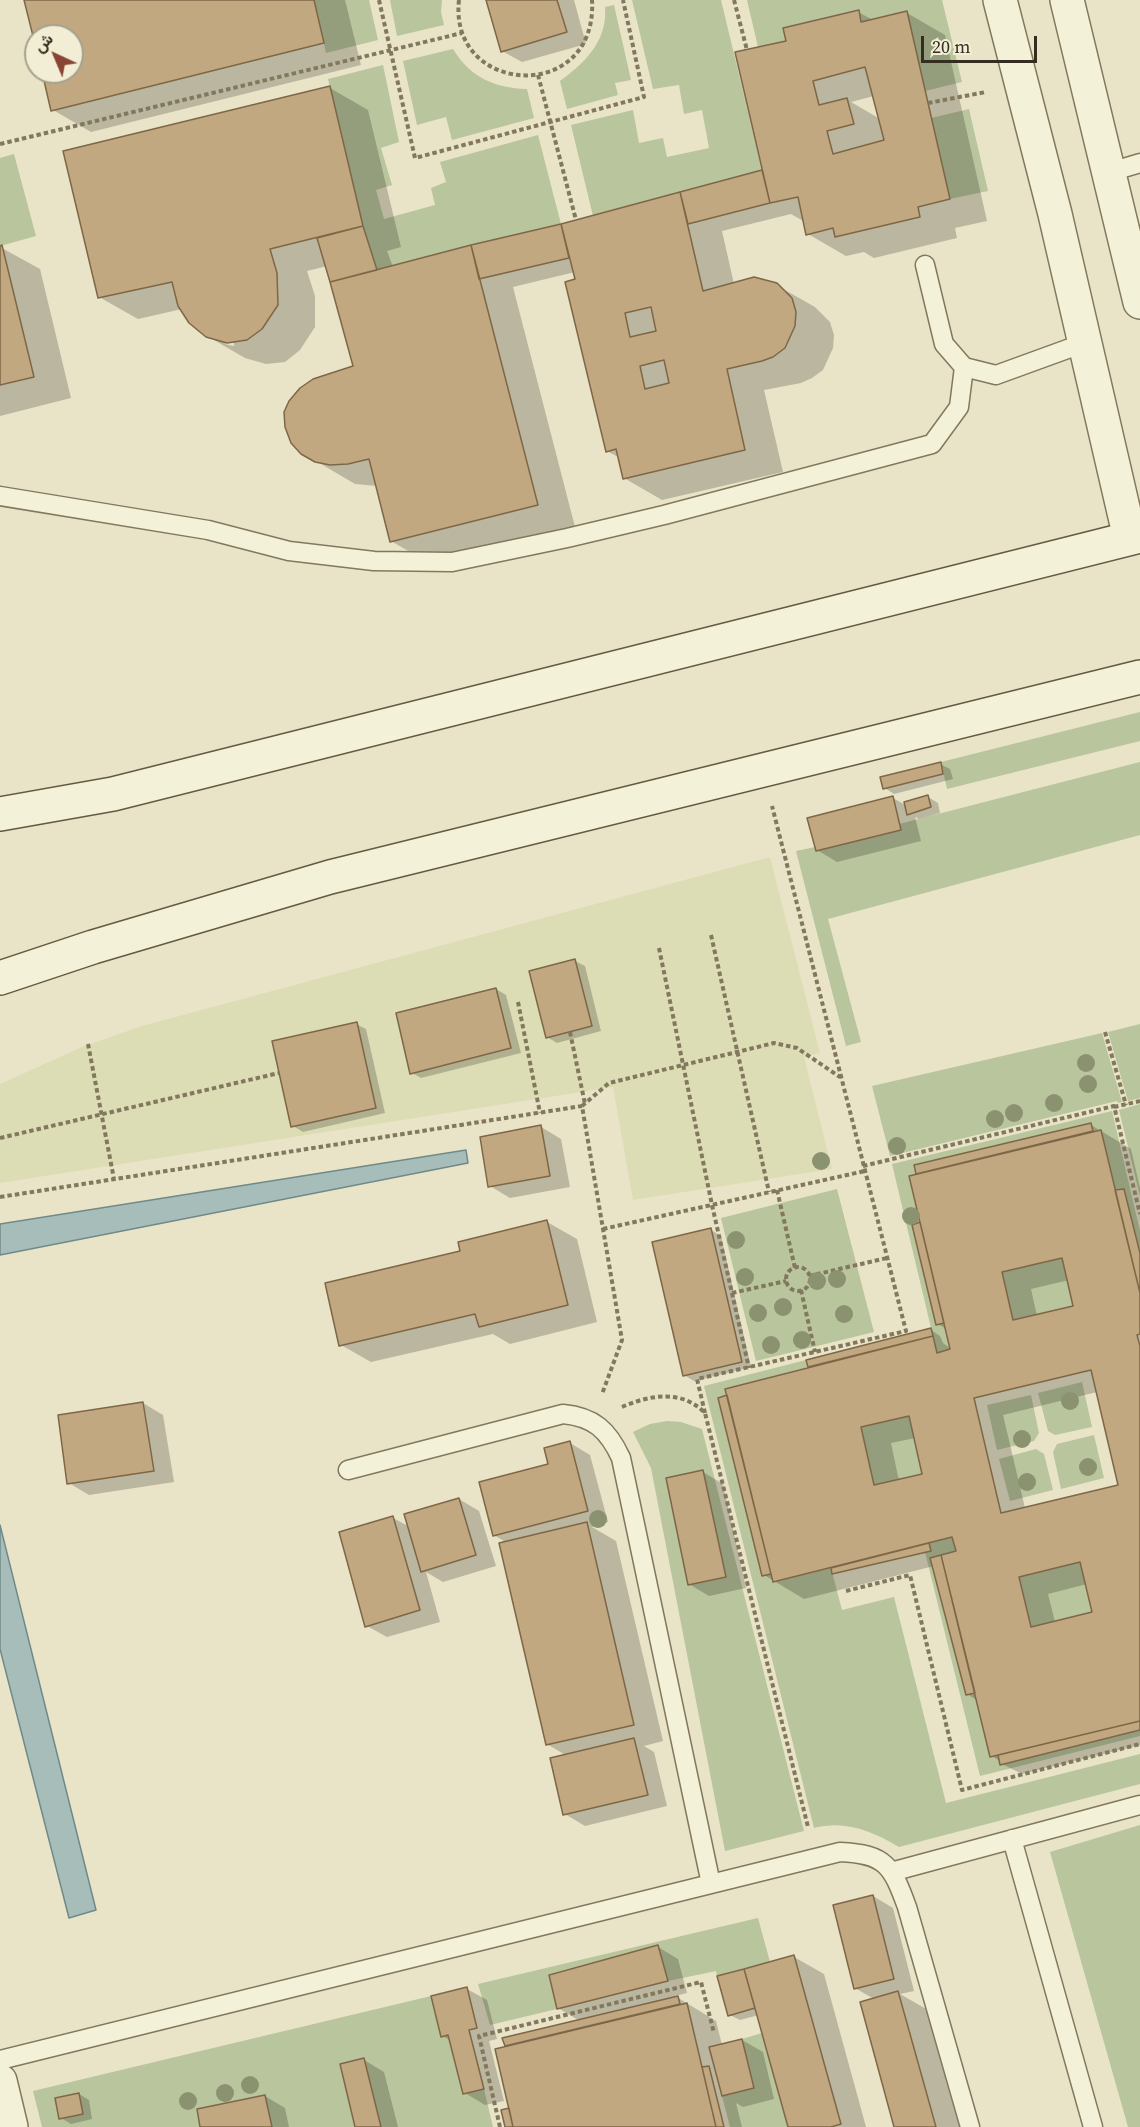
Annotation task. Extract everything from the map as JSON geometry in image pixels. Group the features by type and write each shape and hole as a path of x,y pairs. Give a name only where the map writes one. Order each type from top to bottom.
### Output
{"street":[{"path":"0,814 113,794 1135,537 1084,343 1055,214 1000,0"},
{"path":"1067,0 1125,167 1140,302"},
{"path":"0,978 93,947 330,877 1140,677"},
{"path":"0,2081 11,2127"}],"lane":[{"path":"925,265 944,344 964,367 996,375 1084,343"},
{"path":"0,496 208,530 289,551 374,561 452,562 653,518 932,444 959,407 964,367"},
{"path":"348,1470 563,1414 576,1416 595,1424 613,1442 621,1458 711,1884"},
{"path":"891,1872 1140,1804"},
{"path":"1012,1839 1093,2127"},
{"path":"0,2060 840,1852 860,1853 873,1856 888,1866 897,1880 907,1906 970,2127"}],"path":[{"path":"379,0 415,158 644,97 623,0"},
{"path":"459,0 457,14 462,33 474,54 491,68 512,75 534,76 555,70 574,57 587,38 593,16 592,0"},
{"path":"734,0 747,50"},
{"path":"0,144 462,33"},
{"path":"538,75 576,220"},
{"path":"928,103 1021,87"},
{"path":"763,770 906,1331 697,1379 808,1827"},
{"path":"711,935 769,1192"},
{"path":"659,948 712,1205 749,1368"},
{"path":"518,1002 540,1113"},
{"path":"570,1032 622,1340 595,1424"},
{"path":"1105,1032 1126,1104"},
{"path":"0,1197 584,1105 609,1083 774,1043 797,1048 841,1077"},
{"path":"88,1044 114,1179"},
{"path":"0,1138 279,1073"},
{"path":"603,1229 769,1192 1140,1101"},
{"path":"1114,1107 1140,1214"},
{"path":"777,1190 795,1268"},
{"path":"809,1276 887,1258"},
{"path":"795,1268 804,1269 809,1276 807,1285 801,1290 789,1287 786,1281 788,1273 795,1268"},
{"path":"732,1293 786,1281"},
{"path":"801,1290 815,1352"},
{"path":"595,1424 639,1400 658,1396 689,1400 705,1413"},
{"path":"846,1591 910,1575 962,1790 1140,1744"},
{"path":"500,2127 479,2036 701,1982 714,2033"}],"green space":[{"path":"314,0 369,0 378,40 326,53"},
{"path":"390,0 442,0 441,12 444,25 397,36"},
{"path":"632,0 721,0 762,170 593,216 571,125 633,110 639,143 663,138 667,157 709,148 702,110 684,114 679,85 653,89"},
{"path":"747,0 942,0 962,82 925,91 907,11 861,22 859,11 786,41 758,47"},
{"path":"614,5 631,80 615,83 618,95 567,109 560,81 593,50 603,30 605,7"},
{"path":"453,49 467,67 484,79 504,86 527,89 534,118 452,140 446,117 417,125 403,61"},
{"path":"383,65 399,142 381,148 392,185 376,190 384,219 435,205 431,188 446,182 440,162 538,135 561,224 377,270 363,226 328,79"},
{"path":"969,109 988,191 950,199 931,118"},
{"path":"14,154 36,236 0,246 0,158"},
{"path":"1140,712 1140,741 947,789 941,762"},
{"path":"1140,762 1140,835 828,919 861,1042 846,1046 796,851 815,847 816,851 901,830 899,824"},
{"path":"770,857 820,1053 804,1057 832,1169 633,1200 613,1087 0,1183 0,1084 82,1047 142,1026","holes":["575,959 591,1026 546,1038 529,971","496,988 511,1048 410,1073 396,1013"]},
{"path":"1140,1024 1140,1098 1128,1101 1108,1032"},
{"path":"1102,1033 1122,1102 1117,1101 890,1156 872,1086"},
{"path":"1140,1104 1140,1196 1119,1110"},
{"path":"1112,1111 1140,1231 1140,1253 1124,1189 1115,1190 1101,1130 1093,1131 1091,1123 915,1165 916,1174 909,1177 920,1222 912,1225 936,1324 944,1323 950,1349 937,1353 892,1164"},
{"path":"837,1189 874,1332 756,1361 721,1218"},
{"path":"1062,1258 1073,1306 1013,1320 1002,1272"},
{"path":"806,1360 808,1367 726,1389 727,1395 718,1398 762,1576 771,1574 773,1582 831,1568 842,1610 894,1597 946,1803 1140,1754 1140,1784 899,1847 858,1828 837,1825 814,1828 704,1386"},
{"path":"1082,1382 1092,1427 1055,1435 1048,1431 1038,1393"},
{"path":"1031,1395 1039,1433 1034,1441 997,1450 987,1405"},
{"path":"909,1416 922,1474 874,1485 861,1427"},
{"path":"667,1421 681,1422 702,1429 804,1831 725,1851 651,1468 633,1432 650,1424","holes":["703,1471 726,1577 688,1585 666,1479"]},
{"path":"1094,1435 1104,1478 1061,1489 1053,1452 1057,1444"},
{"path":"1036,1449 1044,1454 1053,1490 1010,1501 999,1459"},
{"path":"952,1537 956,1551 930,1558 966,1695 975,1693 990,1757 998,1755 1001,1765 1140,1730 1140,1736 980,1776 925,1552 931,1551 929,1543"},
{"path":"1080,1562 1092,1612 1031,1627 1019,1577"},
{"path":"1140,1825 1140,2127 1128,2127 1050,1852"},
{"path":"758,1918 770,1962 717,1976 716,1971 668,1981 658,1945 549,1974 557,2009 490,2025 478,1984"},
{"path":"431,1996 448,2035 463,2094 484,2089 493,2127 381,2127 364,2058 340,2064 355,2127 272,2127 265,2095 197,2109 200,2127 42,2127 33,2091","holes":["79,2093 83,2114 60,2119 55,2098"]},
{"path":"762,2033 788,2127 730,2127 722,2096 754,2088 742,2039"}],"water":[{"path":"466,1150 468,1163 0,1255 0,1224"},
{"path":"0,1525 96,1910 69,1918 0,1649"}],"building":[{"path":"24,0 314,0 324,43 51,111 45,84 84,84 84,24 30,24"},
{"path":"486,0 557,0 567,32 501,52"},
{"path":"859,10 861,22 907,11 950,199 918,207 920,217 835,237 833,228 806,235 798,197 770,203 735,52 786,41 783,28","holes":["865,67 884,140 833,154 827,131 854,124 847,98 819,105 813,81"]},
{"path":"330,86 363,226 270,249 277,273 278,305 262,329 247,340 227,343 206,337 189,323 178,306 172,282 98,298 63,151"},
{"path":"762,170 770,203 688,224 680,192"},
{"path":"680,192 703,291 754,277 777,283 792,298 796,312 795,326 785,348 773,357 762,361 727,369 745,450 623,479 616,449 606,452 565,282 575,279 561,224","holes":["651,307 656,331 630,337 625,313","664,360 669,383 645,389 640,366"]},
{"path":"561,224 569,258 479,279 471,245"},
{"path":"363,226 377,270 330,282 317,238"},
{"path":"2,245 34,377 0,385 0,246"},
{"path":"471,245 538,505 390,542 369,459 330,465 315,462 301,454 291,443 285,427 284,412 289,401 300,388 313,379 353,366 330,282"},
{"path":"941,762 943,774 883,789 880,777"},
{"path":"928,795 931,807 907,815 904,802"},
{"path":"893,796 901,830 816,851 807,818"},
{"path":"575,959 592,1026 546,1038 529,971"},
{"path":"496,988 511,1048 410,1074 396,1013"},
{"path":"357,1022 376,1108 291,1127 272,1041"},
{"path":"1091,1123 1093,1131 916,1174 914,1165"},
{"path":"541,1125 550,1176 488,1187 480,1137"},
{"path":"1101,1130 1140,1293 1140,1334 1137,1335 1140,1346 1140,1721 990,1757 941,1555 956,1551 952,1537 773,1582 725,1389 933,1336 937,1353 950,1349 909,1176","holes":["1062,1258 1073,1306 1013,1320 1002,1272","1091,1370 1118,1485 1001,1513 974,1398","909,1416 922,1474 874,1485 861,1427","1080,1562 1092,1612 1031,1627 1019,1577"]},
{"path":"1124,1189 1140,1253 1140,1293 1115,1190"},
{"path":"547,1220 568,1305 479,1327 475,1314 339,1346 325,1283 460,1251 458,1242"},
{"path":"920,1222 944,1323 936,1325 912,1225"},
{"path":"711,1228 742,1362 683,1376 652,1242"},
{"path":"931,1328 933,1336 808,1367 806,1360"},
{"path":"727,1395 771,1574 762,1576 718,1398"},
{"path":"143,1402 154,1471 67,1484 58,1415"},
{"path":"570,1441 588,1511 493,1536 479,1482 548,1464 544,1448"},
{"path":"703,1470 726,1577 688,1585 666,1478"},
{"path":"459,1498 476,1555 421,1572 404,1514"},
{"path":"393,1516 420,1610 365,1627 339,1532"},
{"path":"587,1522 634,1725 546,1745 499,1543"},
{"path":"929,1543 931,1551 832,1574 831,1568"},
{"path":"941,1555 975,1693 966,1695 930,1558"},
{"path":"1140,1721 1140,1730 1000,1765 998,1755"},
{"path":"634,1738 648,1795 563,1815 550,1758"},
{"path":"873,1895 894,1979 854,1989 833,1905"},
{"path":"658,1945 668,1981 557,2009 549,1975"},
{"path":"794,1955 841,2124 831,2127 788,2127 744,1969"},
{"path":"744,1969 755,2008 728,2016 717,1976"},
{"path":"467,1987 477,2028 469,2030 484,2089 463,2094 448,2035 441,2037 431,1996"},
{"path":"898,1991 936,2127 894,2127 860,2002"},
{"path":"678,1996 680,2004 505,2046 502,2038"},
{"path":"687,2003 716,2127 513,2127 495,2049"},
{"path":"742,2039 754,2088 722,2096 709,2047"},
{"path":"364,2058 381,2127 355,2127 340,2064"},
{"path":"709,2066 724,2127 716,2127 702,2067"},
{"path":"79,2093 83,2114 59,2119 55,2098"},
{"path":"265,2095 272,2127 200,2127 197,2109"},
{"path":"509,2108 513,2127 505,2127 501,2110"}]}
